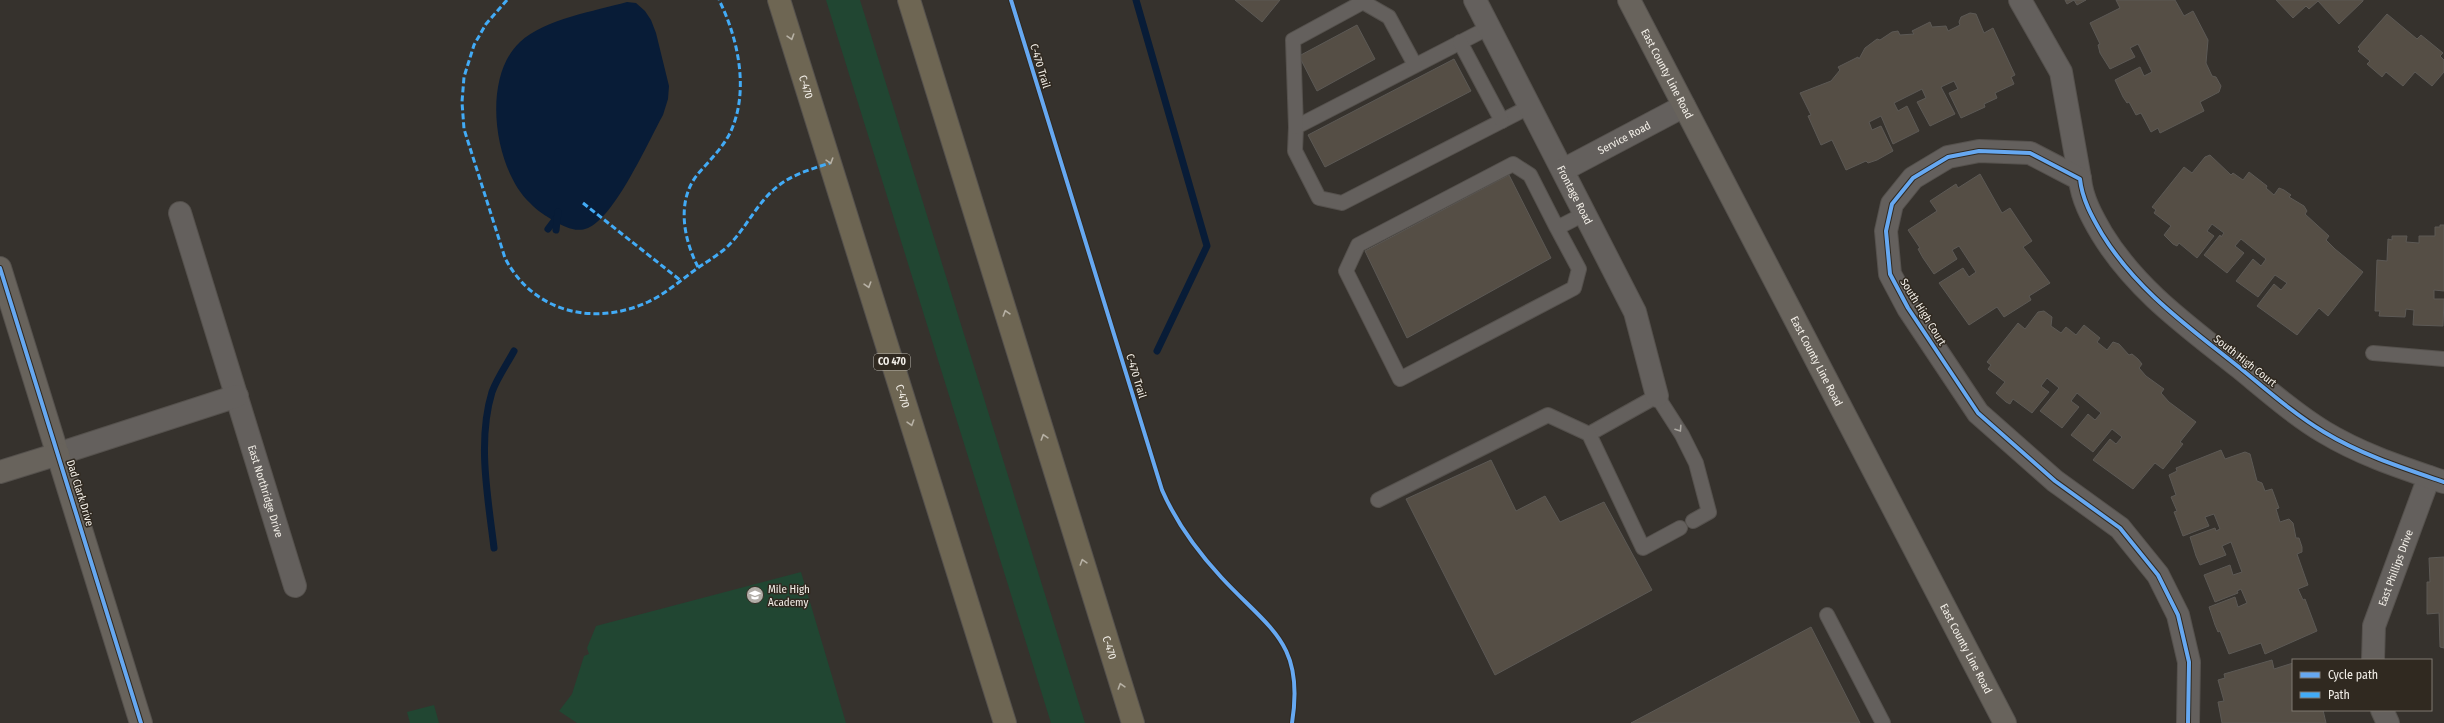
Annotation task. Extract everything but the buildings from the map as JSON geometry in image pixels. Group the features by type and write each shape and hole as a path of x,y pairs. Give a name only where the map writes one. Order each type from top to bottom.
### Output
{"highway":[{"name":"C-470","path":"780,0 1005,723"},
{"name":"C-470","path":"909,0 1133,723"}],"main road":[{"name":"East County Line Road","path":"1629,0 2005,723"},
{"name":"Dad Clark Drive","path":"0,268 141,723"},
{"path":"0,472 58,454"}],"street":[{"name":"Frontage Road","path":"1475,0 1586,213 1635,312 1658,396"},
{"name":"South High Court","path":"2020,0 2061,72 2080,179 2090,214 2116,257 2139,284 2163,307 2299,415 2324,432 2375,459 2436,480"},
{"name":"Service Road","path":"1563,170 1684,106"},
{"name":"South High Court","path":"2080,179 2030,152 1979,151 1948,157 1913,178 1892,204 1886,230 1890,274 1908,308 1978,413 2055,481 2120,528 2158,574 2178,615 2189,662 2188,723"},
{"name":"East Northridge Drive","path":"180,214 295,586"},
{"path":"58,454 237,396"},
{"name":"East Phillips Drive","path":"2373,659 2374,626 2436,480"},
{"path":"2382,711 2388,723"}],"lane":[{"path":"1415,65 1389,17 1363,2 1293,40 1296,127 1295,151 1319,198 1342,203 1531,106"},
{"path":"1296,127 1490,27"},
{"path":"1460,42 1502,121"},
{"path":"1513,164 1530,175 1557,228 1579,268 1574,288 1400,379 1346,271 1358,245 1513,164"},
{"path":"1557,228 1586,213"},
{"path":"2373,353 2444,360"},
{"path":"1589,434 1658,396 1682,435 1696,463 1709,512 1693,521"},
{"path":"1378,500 1548,415 1589,434 1643,548 1680,528"},
{"path":"1827,615 1883,723"}],"green space":[{"path":"826,0 860,0 1085,723 1051,723"},
{"path":"801,572 846,723 577,723 559,711 572,694 584,656 589,654 587,648 596,626"},
{"path":"434,705 439,723 410,723 407,712"}],"water":[{"path":"627,2 636,3 645,11 651,20 656,33 669,86 668,99 663,115 620,195 609,210 598,221 588,228 575,230 554,221 532,206 518,188 508,169 501,147 497,123 497,100 500,78 508,58 520,42 530,34 543,27 571,17"}],"waterway":[{"path":"1136,0 1207,246 1157,351"},
{"path":"556,230 558,212"},
{"path":"548,229 557,217"},
{"path":"494,548 485,470 485,430 492,392 499,376 514,351"}],"marked path":[{"path":"507,0 486,24 474,45 464,77 462,102 464,129 505,258 517,276 531,291 548,302 566,310 586,313 606,313 627,310 648,302 666,291 727,247 764,200 778,186 796,175 830,163"},
{"path":"698,267 686,233 684,221 686,197 690,186 697,175 718,151 729,135 739,102 739,67 736,49 732,32 719,0"},
{"path":"583,203 680,280"}],"cycle path":[{"name":"C-470 Trail","path":"1011,0 1162,490 1180,525 1204,557 1221,577 1268,625 1279,639 1288,655 1293,673 1295,696 1292,723"},
{"path":"2188,723 2189,662 2178,615 2158,575 2120,528 2055,481 1978,413 1908,308 1890,274 1886,231 1892,204 1913,178 1948,157 1979,151 2030,153 2080,179 2085,201 2091,214 2102,234 2116,254 2148,291 2183,323 2281,402 2324,432 2353,448 2444,482"},
{"path":"0,268 141,723"}],"place":[{"name":"Mile High Academy","path":"755,595"}]}
